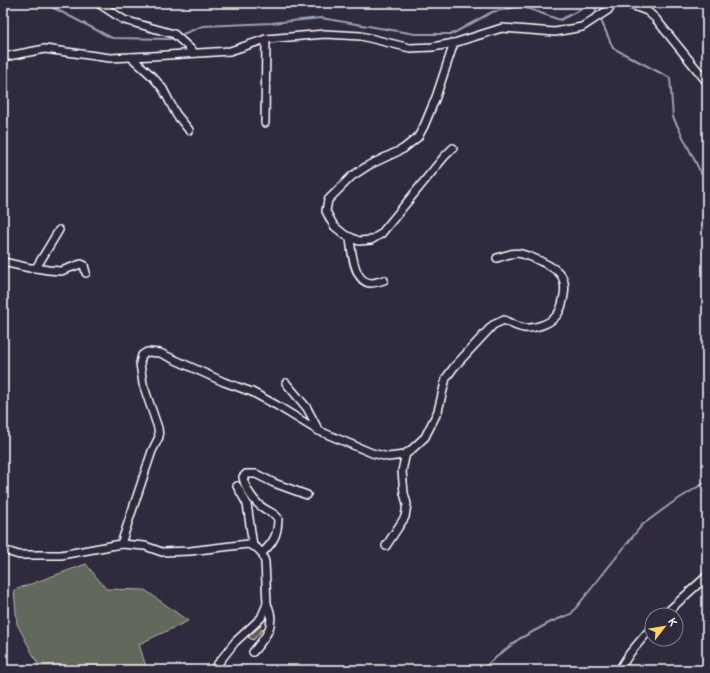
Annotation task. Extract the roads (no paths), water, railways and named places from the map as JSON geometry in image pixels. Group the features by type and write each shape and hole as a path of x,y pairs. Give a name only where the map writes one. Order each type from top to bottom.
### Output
{"street":[{"path":"98,3 124,20 174,34 195,53"},
{"path":"3,57 45,49 110,58 230,51 266,39 325,34 361,36 410,48 433,47 454,43 502,28 555,32 582,26 608,10 613,3"},
{"path":"626,3 647,12 655,18 707,82"},
{"path":"265,123 266,39"},
{"path":"453,148 381,234 371,240 359,241 345,235 334,226 326,211 328,200 352,176 369,165 403,149 418,137 436,97 454,43"},
{"path":"131,57 153,77 163,89 176,114 188,130"},
{"path":"36,268 59,230"},
{"path":"350,237 351,256 356,270 365,281 371,283 384,280"},
{"path":"121,544 152,451 159,437 158,428 143,384 140,363 142,355 147,352 160,353 224,382 252,392 320,431 372,453 388,457 404,455 425,437 438,411 446,378 454,367 493,325 504,320 524,328 536,327 544,324 557,315 563,303 565,287 562,276 553,267 518,252 498,258"},
{"path":"3,262 30,268 61,271 81,264 84,265 86,273"},
{"path":"286,383 307,408 320,431"},
{"path":"386,546 405,517 407,504 404,493 402,471 406,453"},
{"path":"262,553 272,544 277,531 278,518 273,512 265,509 259,504 244,484 243,477 246,474 256,474 274,483 307,495"},
{"path":"237,486 247,504 253,546"},
{"path":"3,550 19,555 61,555 121,544 145,546 162,552 190,551 248,544 253,546 262,553 265,562 267,604 271,612 269,632 254,652"},
{"path":"673,607 707,576"},
{"path":"212,670 235,642 260,618 267,604"},
{"path":"620,670 630,653 644,636"}],"waterway":[{"path":"44,3 112,38 174,38"},
{"path":"593,3 598,14"},
{"path":"178,36 203,26 272,23 321,18 415,34 452,34 492,12 521,6 560,20 593,3"},
{"path":"600,18 613,48 670,78 673,117 707,185"},
{"path":"483,670 489,663 519,639 551,622 571,614 642,525 672,503 704,483 707,479"}]}
